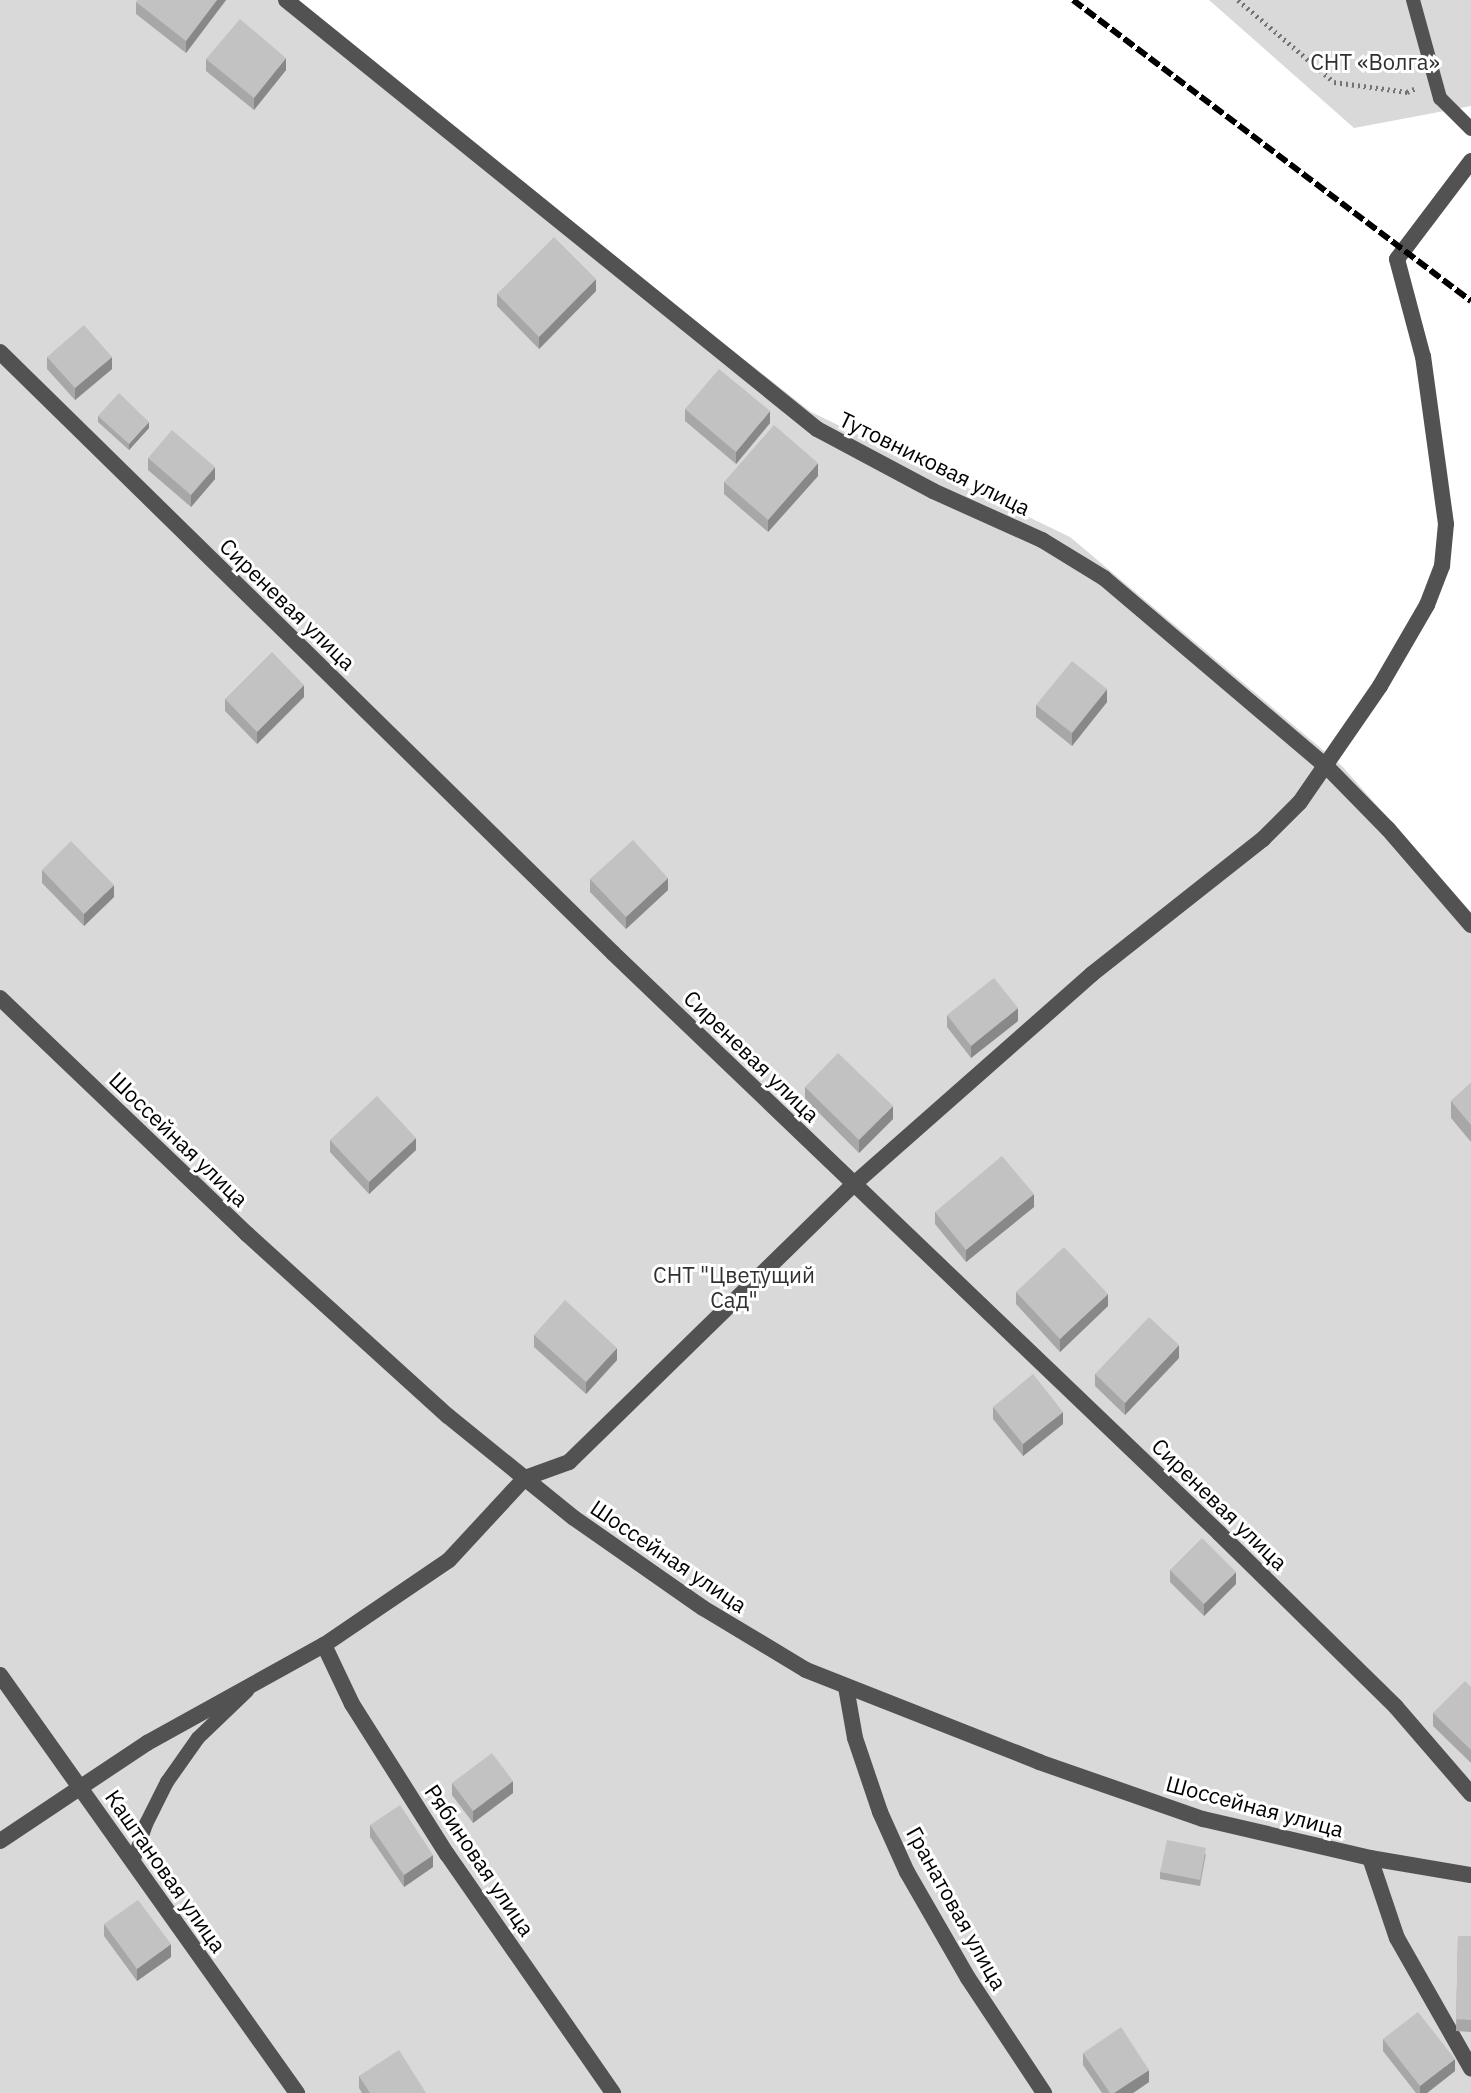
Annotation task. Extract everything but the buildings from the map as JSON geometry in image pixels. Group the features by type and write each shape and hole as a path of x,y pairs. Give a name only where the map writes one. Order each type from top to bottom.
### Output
{"street":[{"name":"Тутовниковая улица","path":"286,0 817,429 933,491 1042,540 1104,578 1327,767 1388,829 1471,925"},
{"path":"0,1841 147,1743 324,1645 449,1560 525,1478 569,1462 854,1184 1092,974 1263,839 1327,767 1427,605 1442,566 1446,524 1423,357 1400,280 1397,259 1471,161"},
{"name":"Сиреневая улица","path":"0,352 601,942 1363,1675 1471,1794"},
{"name":"Шоссейная улица","path":"0,998 259,1245 448,1416 574,1518 703,1608 806,1670 1039,1762 1203,1819 1370,1858 1471,1875"},
{"name":"Рябиновая улица","path":"324,1645 352,1704 447,1854 613,2093"},
{"name":"Каштановая улица","path":"0,1675 297,2093"},
{"name":"Гранатовая улица","path":"846,1687 855,1738 880,1812 907,1872 968,1978 1044,2093"},
{"path":"1370,1858 1397,1938 1471,2068"}],"lane":[{"path":"1413,0 1440,98 1471,129"},
{"path":"133,1862 146,1824 175,1771 198,1738 253,1686"}],"path":[{"path":"1238,0 1334,82 1407,92 1433,79"}],"green space":[{"name":"СНТ \"Цветущий Сад\"","path":"0,0 287,0 811,412 1070,537 1342,766 1471,912 1471,2093 0,2093"},
{"name":"СНТ «Волга»","path":"1209,0 1471,0 1471,106 1354,128"}],"railway":[{"path":"1073,0 1471,301"}]}
